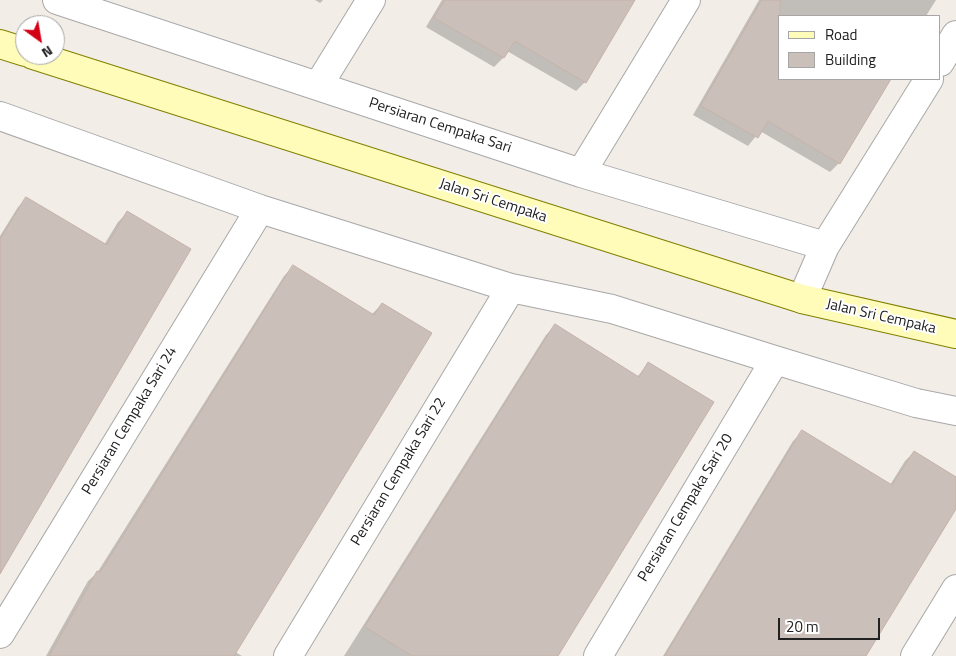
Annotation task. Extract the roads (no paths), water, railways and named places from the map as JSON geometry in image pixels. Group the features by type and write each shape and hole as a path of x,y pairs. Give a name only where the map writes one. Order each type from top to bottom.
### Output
{"street":[{"path":"318,86 371,0"},
{"path":"581,173 686,0"},
{"name":"Persiaran Cempaka Sari","path":"69,2 581,173 825,246"},
{"path":"941,60 956,35"},
{"path":"0,44 15,49"},
{"name":"Jalan Sri Cempaka","path":"65,65 802,298 956,334"},
{"path":"802,298 825,246 928,80"},
{"path":"3,122 260,209 511,288 612,309 916,403 956,411"},
{"name":"Persiaran Cempaka Sari 24","path":"0,634 260,209"},
{"name":"Persiaran Cempaka Sari 22","path":"288,656 511,288"},
{"name":"Persiaran Cempaka Sari 20","path":"598,656 775,360"},
{"path":"915,656 956,589"}]}
